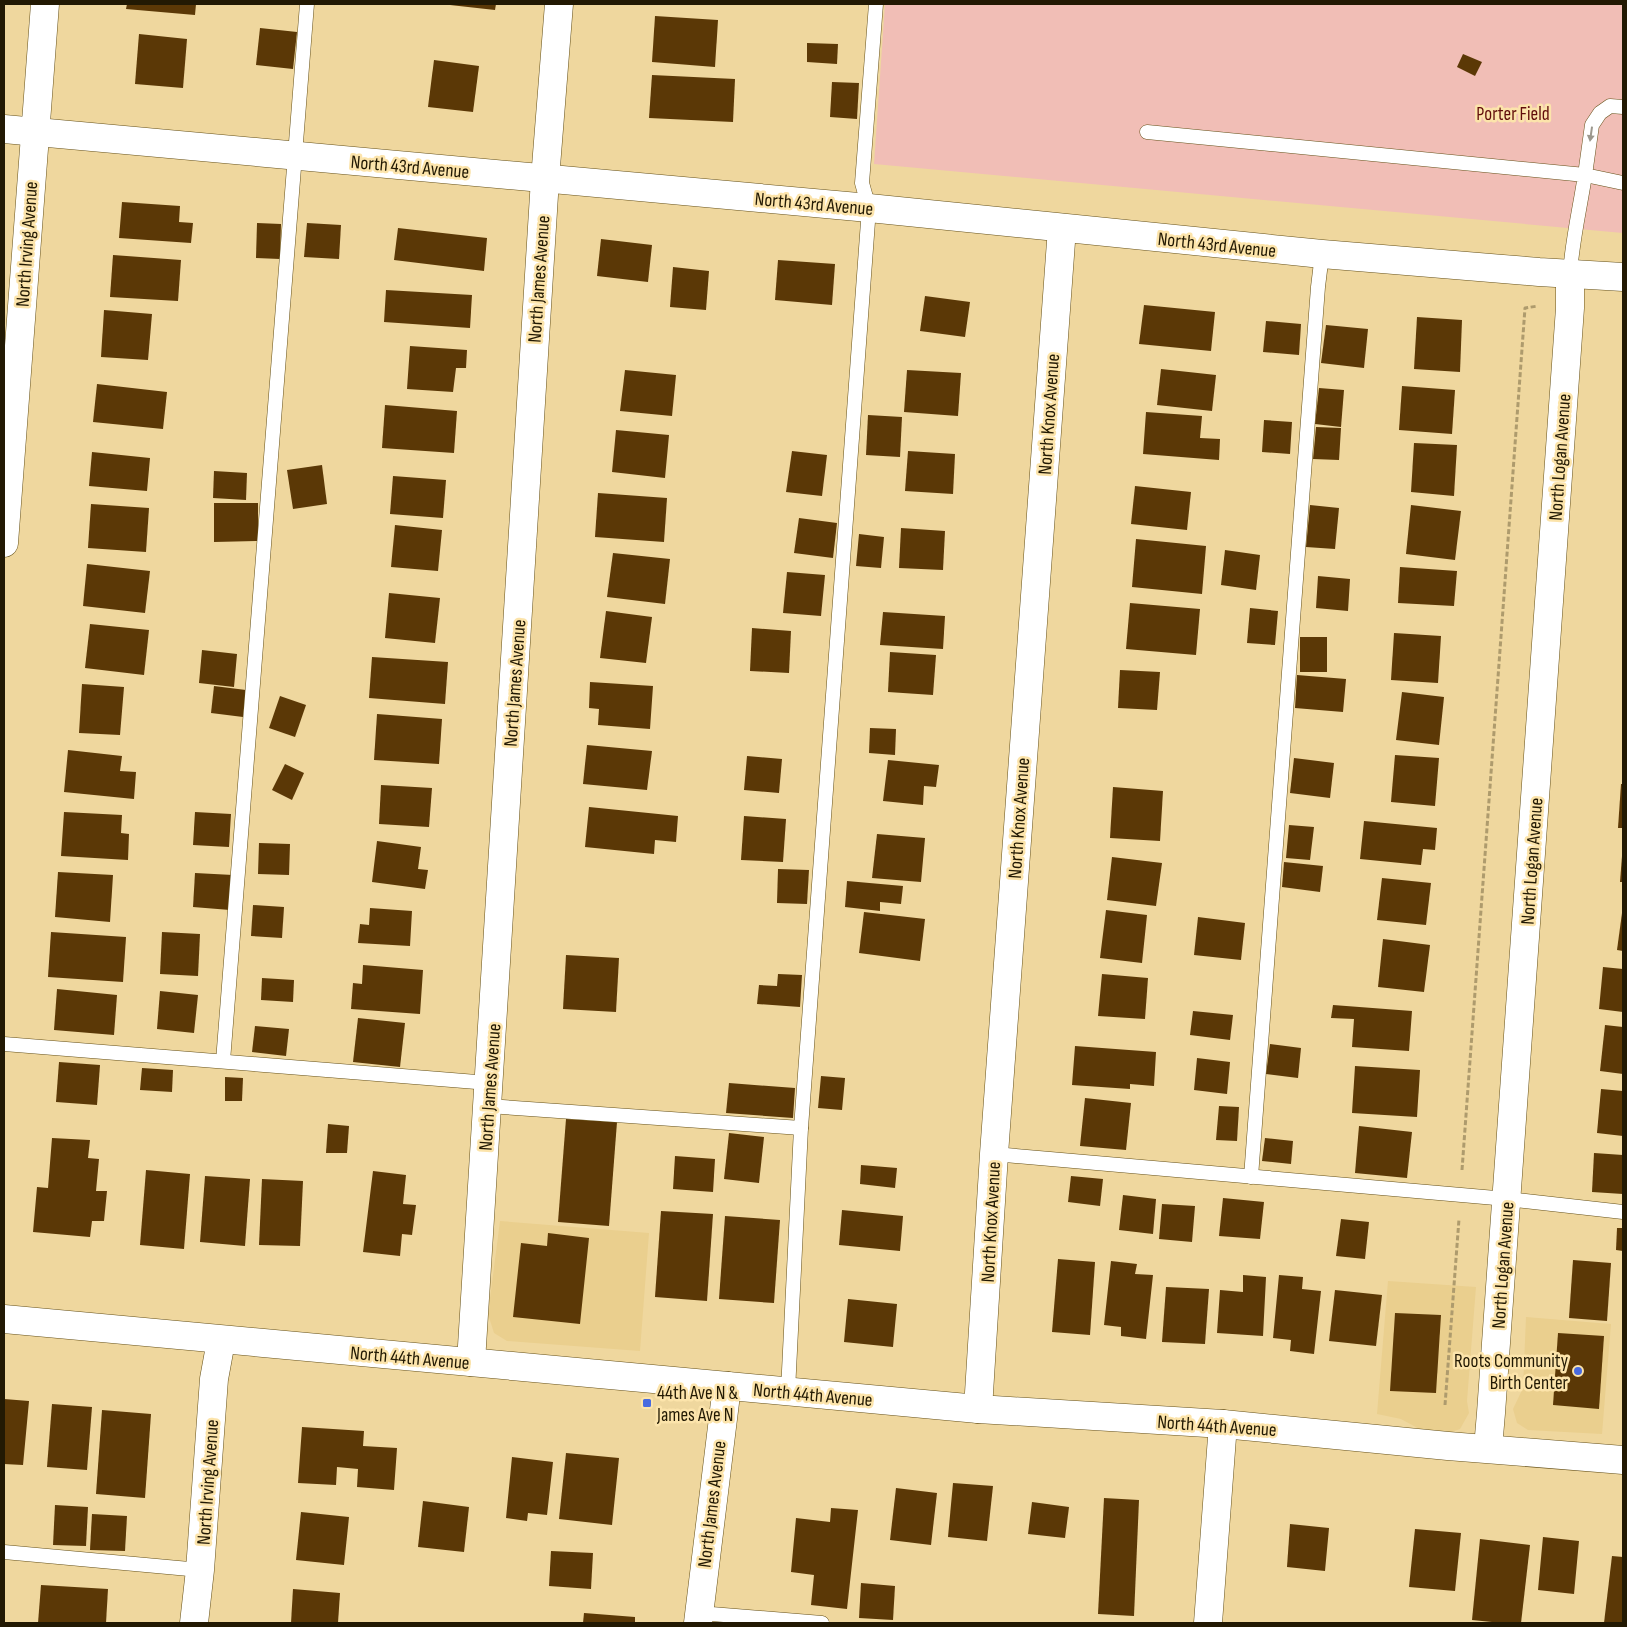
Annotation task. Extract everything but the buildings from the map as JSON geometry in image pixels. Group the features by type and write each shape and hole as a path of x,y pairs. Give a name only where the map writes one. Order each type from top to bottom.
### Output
{"street":[{"name":"North Irving Avenue","path":"4,544 44,4"},
{"name":"North James Avenue","path":"471,1362 545,179 559,4"},
{"name":"North 43rd Avenue","path":"4,129 869,208 1322,254 1623,277"},
{"name":"North Knox Avenue","path":"978,1409 994,1154 1062,228"},
{"name":"North Logan Avenue","path":"1488,1448 1570,308 1570,274"},
{"name":"North 44th Avenue","path":"4,1319 221,1341 978,1409 1223,1424 1438,1445 1623,1460"},
{"name":"North Irving Avenue","path":"194,1623 200,1570 214,1379 221,1341"},
{"name":"North James Avenue","path":"698,1618 727,1386"},
{"path":"1208,1623 1223,1424"}],"lane":[{"path":"223,1061 307,4"},
{"path":"788,1391 801,1128 869,208 862,183 876,4"},
{"path":"1570,274 1572,244 1578,225 1592,125 1600,113 1610,106 1623,107"},
{"path":"1147,132 1585,175 1623,182"},
{"path":"1251,1177 1322,254"},
{"path":"4,1044 223,1061 488,1095 801,1128"},
{"path":"994,1154 1506,1199 1623,1212"},
{"path":"4,1552 200,1570"},
{"path":"698,1618 822,1623"}],"path":[{"path":"1445,1405 1525,308 1538,306"}],"shaded area":[{"path":"500,1221 649,1233 640,1351 507,1341 494,1333 488,1314"},
{"path":"1388,1281 1476,1287 1467,1401 1469,1413 1460,1429 1446,1434 1425,1432 1401,1419 1377,1414"},
{"path":"1526,1317 1611,1324 1602,1434 1528,1430 1517,1423 1513,1409 1523,1388"}],"green space":[{"name":"Porter Field","path":"885,4 1623,4 1623,233 874,164"}],"place":[{"name":"Roots Community Birth Center","path":"1578,1371"},
{"name":"44th Ave N & James Ave N","path":"647,1403"}]}
